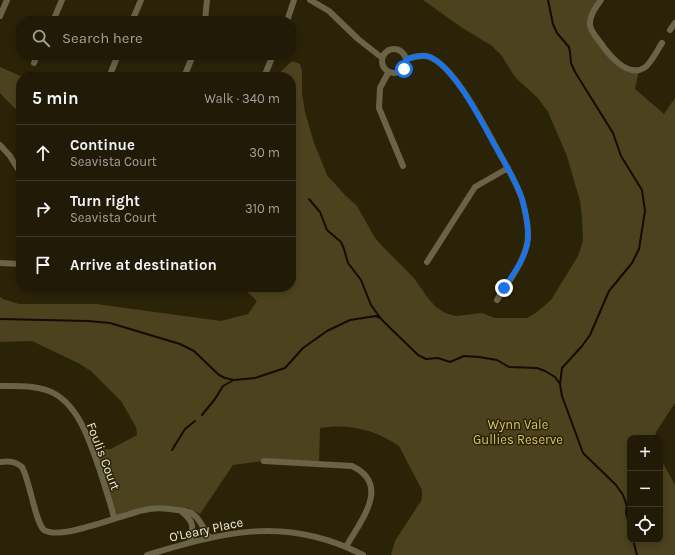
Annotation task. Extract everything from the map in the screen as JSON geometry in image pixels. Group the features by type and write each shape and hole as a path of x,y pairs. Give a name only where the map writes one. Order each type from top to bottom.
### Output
{"street":[{"path":"55,16 62,0"},
{"path":"134,16 141,0"},
{"path":"206,16 207,0"},
{"path":"289,16 294,0"},
{"path":"310,0 329,11 358,39 382,57"},
{"path":"601,0 593,12 590,25 592,31 609,55 621,65 632,70 639,70 645,67 662,43"},
{"path":"0,16 4,3"},
{"path":"670,30 675,23"},
{"path":"392,49 401,51 407,59 404,69 396,74 388,73 381,63 383,54 392,49"},
{"path":"407,59 419,55 430,57 445,68 471,102 508,168 522,198 527,223 528,244 525,254 497,300"},
{"path":"111,72 116,60"},
{"path":"186,72 191,60"},
{"path":"266,72 271,60"},
{"path":"388,73 380,88 379,108 403,166"},
{"path":"0,146 10,156 16,166"},
{"path":"428,262 475,187 508,168"},
{"path":"0,263 16,264"},
{"name":"Foulis Court","path":"0,386 29,386 50,391 68,403 81,423 92,447 114,518"},
{"path":"0,462 11,461 22,467 39,521 45,530 50,532 70,532 145,509 159,508 187,511 194,515 209,537"},
{"path":"264,461 352,466 367,476 372,488 372,497 369,506 346,547"},
{"path":"179,510 191,520 193,532 190,542"},
{"name":"O'Leary Place","path":"146,555 209,537 240,532 277,531 312,536 346,547 363,555"}],"green space":[{"name":"Wynn Vale Gullies Reserve","path":"423,0 601,0 593,12 592,31 621,65 639,70 635,89 664,114 675,98 675,403 656,435 627,435 627,543 663,543 663,463 675,485 675,555 391,555 395,541 421,501 422,490 399,446 390,440 371,432 341,426 320,428 319,464 264,461 233,465 200,514 188,508 179,510 168,508 114,518 93,450 111,449 137,435 136,427 121,401 91,371 78,363 32,341 0,342 0,297 19,304 96,304 221,321 248,314 257,301 247,292 296,292 296,72 280,72 292,61 300,64 302,71 302,93 305,112 314,143 327,175 357,206 375,238 414,278 436,307 445,313 456,316 482,313 495,318 527,318 551,300 578,256 583,241 580,201 567,156 548,112 538,98 518,80 502,56 492,46 461,27"},
{"path":"0,67 16,74 16,110 0,93"}],"waterway":[{"path":"548,0 553,24 557,33 569,47 571,63 575,72 613,133 621,156 642,190 645,211 639,249 632,263 609,291 590,335 562,368 560,384"},
{"path":"309,199 320,212 327,230 341,242 348,263 361,280 371,305 381,319 418,355 426,359 438,358 450,362 464,356 479,357 497,360 509,367 537,368 555,377 560,384 562,396 583,453 616,485 623,495 627,506 627,516"},
{"path":"0,319 110,323 180,344 194,351 219,375 234,380 255,378 285,368 303,348 327,331 350,320 376,316 380,318"},
{"path":"202,415 223,386 232,381"},
{"path":"172,450 185,429 195,421"},
{"path":"634,543 637,555"}],"route":[{"path":"404,69 407,59 419,55 430,57 445,68 471,102 508,168 522,198 527,223 528,244 525,254 504,288"}]}
